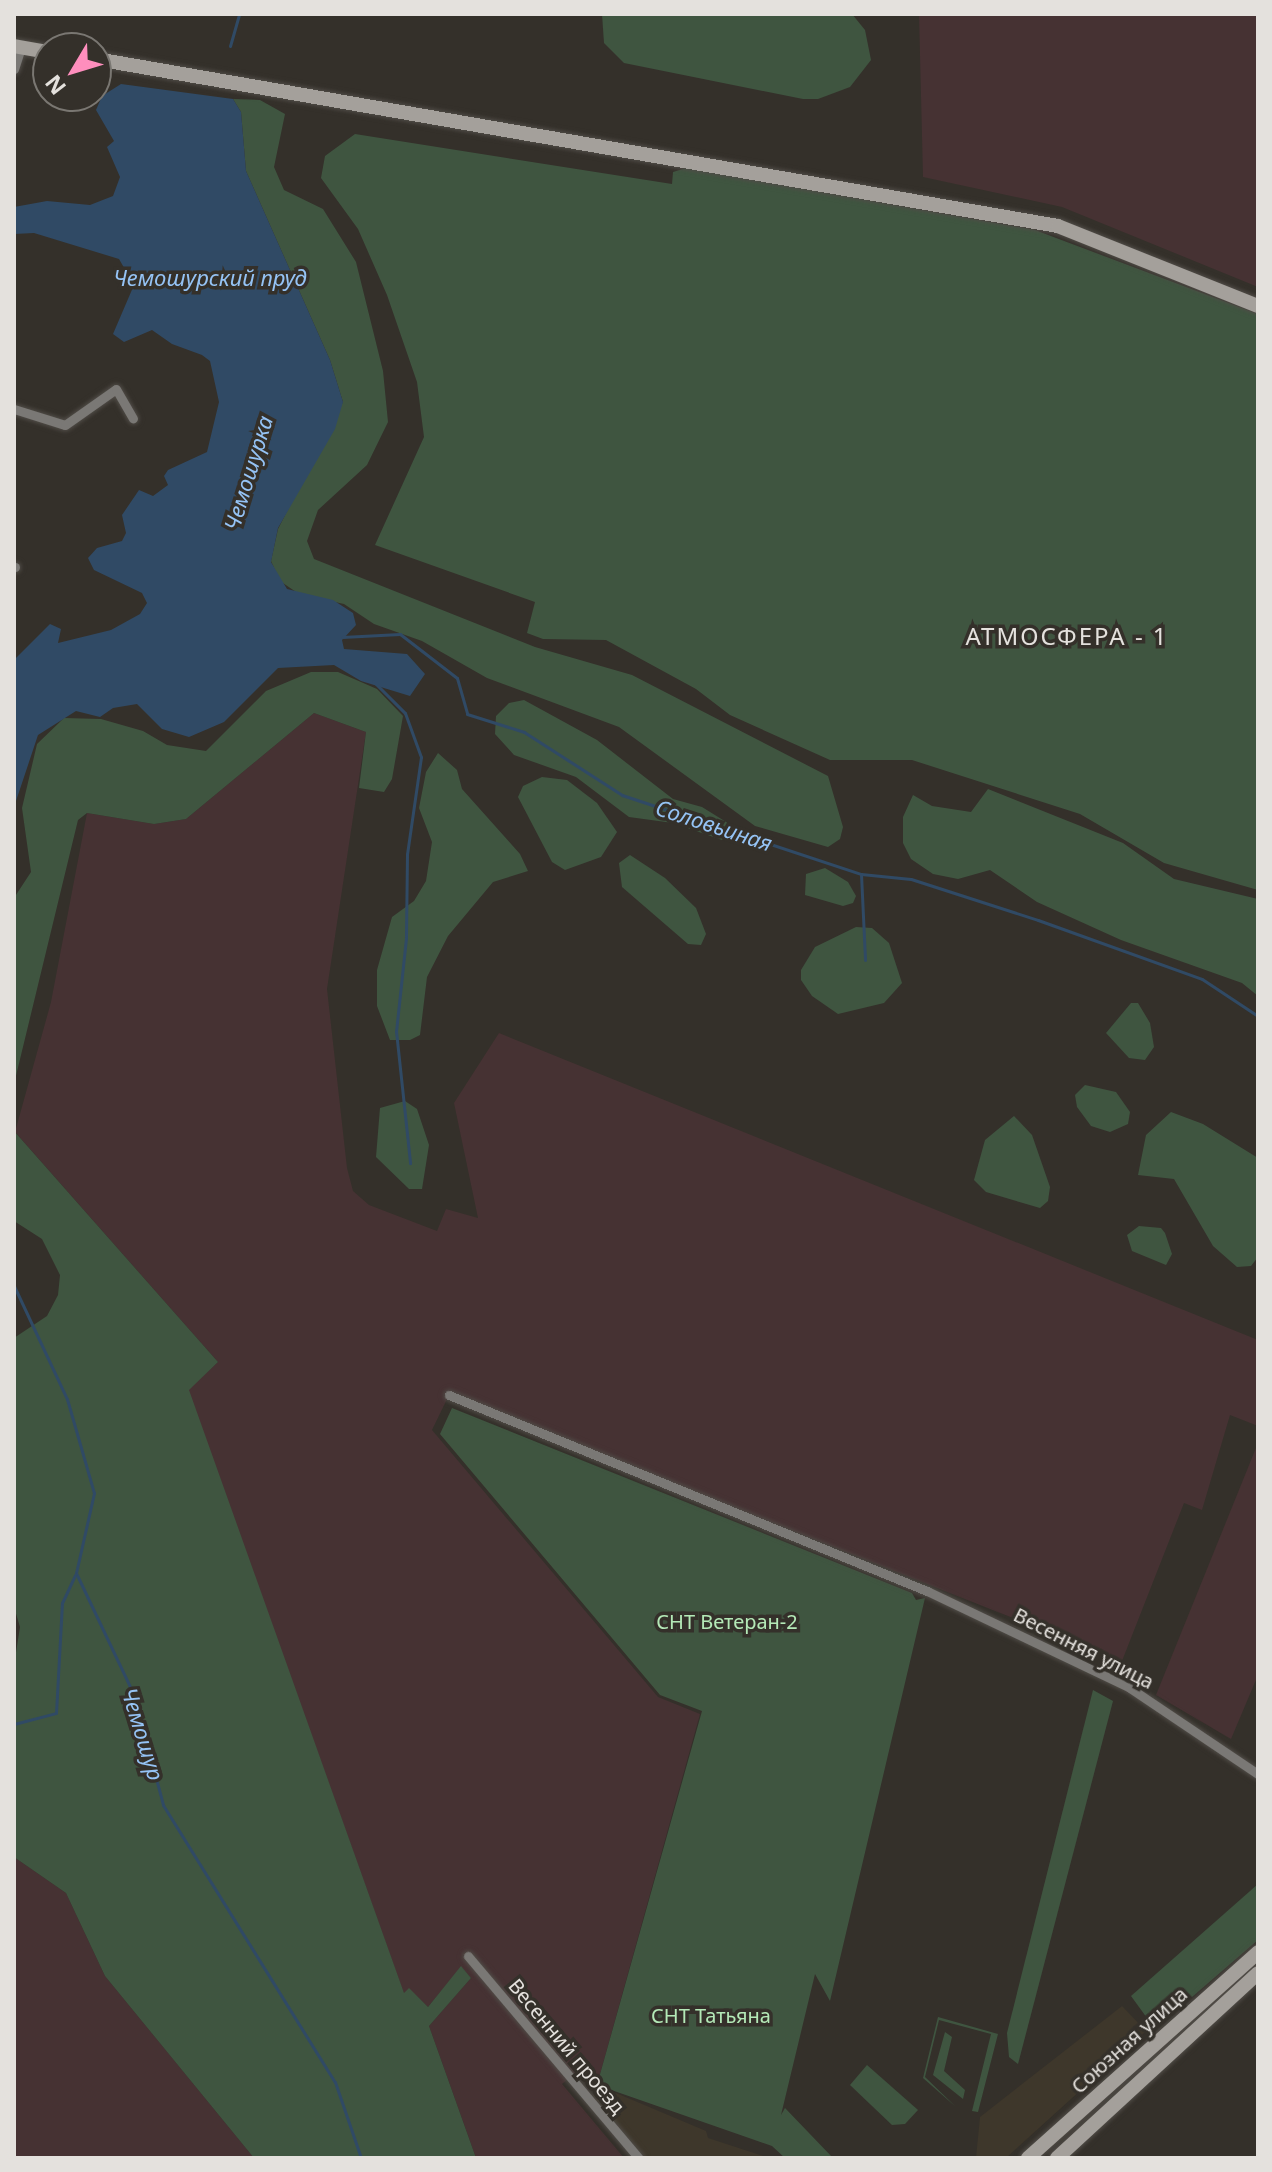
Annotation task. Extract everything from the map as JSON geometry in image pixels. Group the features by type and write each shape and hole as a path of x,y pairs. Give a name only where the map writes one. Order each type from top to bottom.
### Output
{"street":[{"path":"14,69 18,46"},
{"path":"112,62 1058,226 1258,306"},
{"path":"14,409 65,425 116,389 133,418"},
{"name":"Весенняя улица","path":"449,1395 927,1591 1130,1688 1258,1774"},
{"name":"Союзная улица","path":"1028,2158 1258,1952"},
{"name":"Весенний проезд","path":"468,1956 639,2158"},
{"name":"Союзная улица","path":"1057,2158 1258,1973"}],"shaded area":[{"path":"919,14 1258,14 1258,287 1062,207 923,177"},
{"path":"314,713 366,732 327,989 347,1168 353,1191 369,1205 437,1231 446,1209 478,1218 454,1103 499,1033 1258,1340 1258,1426 1230,1415 1202,1510 1184,1503 1122,1661 449,1395 432,1430 658,1697 700,1714 597,2085 573,2075 562,2084 624,2158 476,2158 429,2026 471,1978 461,1967 428,2007 409,1989 404,1994 188,1390 218,1362 15,1132 51,1002 87,813 154,824 186,819"},
{"path":"1258,1443 1258,1675 1231,1739 1156,1695"},
{"path":"14,1857 66,1893 105,1976 254,2158 14,2158"},
{"path":"1122,2006 1146,2031 1006,2158 976,2158 980,2117"},
{"path":"597,2085 706,2131 708,2138 769,2158 645,2158 593,2096"}],"green space":[{"path":"602,14 852,14 865,30 871,60 850,87 818,99 803,99 624,63 604,43"},
{"path":"233,99 260,100 285,114 274,167 284,190 323,209 356,262 383,371 388,422 367,465 318,510 307,541 314,559 535,647 632,675 828,776 843,827 840,839 828,847 755,826 619,727 487,678 422,641 374,624 344,604 299,594 280,581 271,561 278,529 343,402 330,360 246,171 241,112"},
{"path":"355,134 672,184 673,172 686,168 1035,230 1258,314 1258,890 1164,863 1080,814 912,760 830,760 730,715 696,689 606,640 543,639 527,633 535,602 375,545 424,437 417,382 387,295 358,229 321,178 325,156"},
{"path":"311,672 338,672 377,689 403,716 392,779 384,792 359,788 366,732 314,713 186,819 154,824 87,813 78,820 14,1084 14,898 31,872 22,808 37,744 64,718 101,719 143,731 167,745 206,751 266,691"},
{"path":"524,700 597,740 673,799 702,807 731,825 731,837 722,840 673,823 629,817 576,777 514,755 495,734 496,716 509,703"},
{"path":"438,753 457,770 462,789 520,854 528,871 493,882 448,936 427,977 420,1035 410,1040 390,1040 377,1006 377,970 392,917 414,901 426,881 432,842 419,808 426,772"},
{"path":"542,777 567,780 597,803 617,832 601,857 565,870 552,862 518,797 523,786"},
{"path":"988,789 1123,843 1174,879 1258,899 1258,996 1242,983 1121,940 1037,902 990,870 958,879 933,874 911,859 903,843 903,817 913,795 932,806 971,812"},
{"path":"630,855 665,878 696,908 706,934 701,945 688,944 622,887 619,863"},
{"path":"825,868 848,882 856,896 853,903 843,906 805,895 806,874"},
{"path":"856,927 872,928 889,943 902,983 884,1003 838,1014 812,996 801,980 801,970 815,947"},
{"path":"1131,1003 1138,1003 1150,1023 1154,1047 1145,1060 1129,1058 1106,1033"},
{"path":"1085,1085 1116,1092 1130,1112 1128,1124 1110,1132 1091,1126 1077,1107 1075,1095"},
{"path":"405,1101 417,1109 429,1145 422,1189 409,1189 376,1157 380,1108"},
{"path":"1171,1112 1203,1124 1258,1158 1258,1257 1251,1266 1237,1267 1213,1246 1174,1179 1138,1175 1146,1135"},
{"path":"1014,1116 1032,1135 1050,1187 1048,1201 1040,1208 986,1192 974,1180 985,1140"},
{"path":"14,1131 218,1362 189,1390 404,1993 409,1988 428,2007 461,1966 471,1978 429,2026 476,2158 254,2158 105,1976 66,1893 14,1857 14,1665 20,1627 14,1607 14,1338 47,1316 58,1295 60,1275 42,1239 14,1221"},
{"path":"1139,1226 1161,1228 1165,1233 1172,1254 1166,1265 1132,1251 1127,1235"},
{"path":"452,1408 912,1593 916,1600 925,1598 830,2001 815,1974 781,2115 785,2108 833,2158 785,2158 772,2146 597,2085 702,1711 660,1695 440,1434"},
{"path":"1093,1690 1113,1701 1018,2064 1009,2057 1007,2033"},
{"path":"1258,1884 1258,1940 1155,2029 1131,1996"},
{"path":"938,2017 998,2034 978,2112 972,2111 991,2034 939,2020 925,2077 956,2107 923,2078"},
{"path":"945,2032 952,2037 944,2071 965,2090 963,2099 933,2075"},
{"path":"867,2065 918,2110 905,2124 892,2125 850,2085"}],"water":[{"name":"Чемошурский пруд","path":"121,84 233,99 241,112 246,171 330,360 343,402 335,429 278,528 271,562 287,589 333,600 353,613 356,625 342,640 344,649 407,654 425,674 410,696 361,681 334,665 278,668 224,722 189,737 162,729 137,704 113,708 100,717 76,711 38,735 14,807 14,660 50,624 61,629 58,643 111,630 140,614 147,603 142,593 94,570 88,558 97,548 122,541 126,533 122,515 139,490 153,496 168,485 164,476 168,470 207,452 219,402 210,361 202,355 172,344 152,330 124,342 113,334 134,285 119,259 34,233 14,234 14,207 47,201 90,205 113,196 120,177 107,147 114,141 97,112 112,112 112,90"}],"waterway":[{"name":"Чемошурка","path":"230,46 239,14"},
{"name":"Соловьиная","path":"342,637 400,634 457,678 467,714 524,732 622,795 861,874 911,879 1038,920 1202,979 1258,1016"},
{"path":"373,681 405,713 421,757 407,854 406,938 396,1031 410,1163"},
{"path":"861,874 865,960"},
{"name":"Чемошур","path":"14,1286 67,1399 94,1493 76,1573 134,1695 163,1805 335,2082 361,2158"},
{"path":"14,1724 56,1713 62,1603 75,1575"}],"district":[{"name":"АТМОСФЕРА - 1","path":"1067,636"}],"park label":[{"name":"СНТ Ветеран-2","path":"727,1621"},
{"name":"СНТ Татьяна","path":"711,2015"}]}
